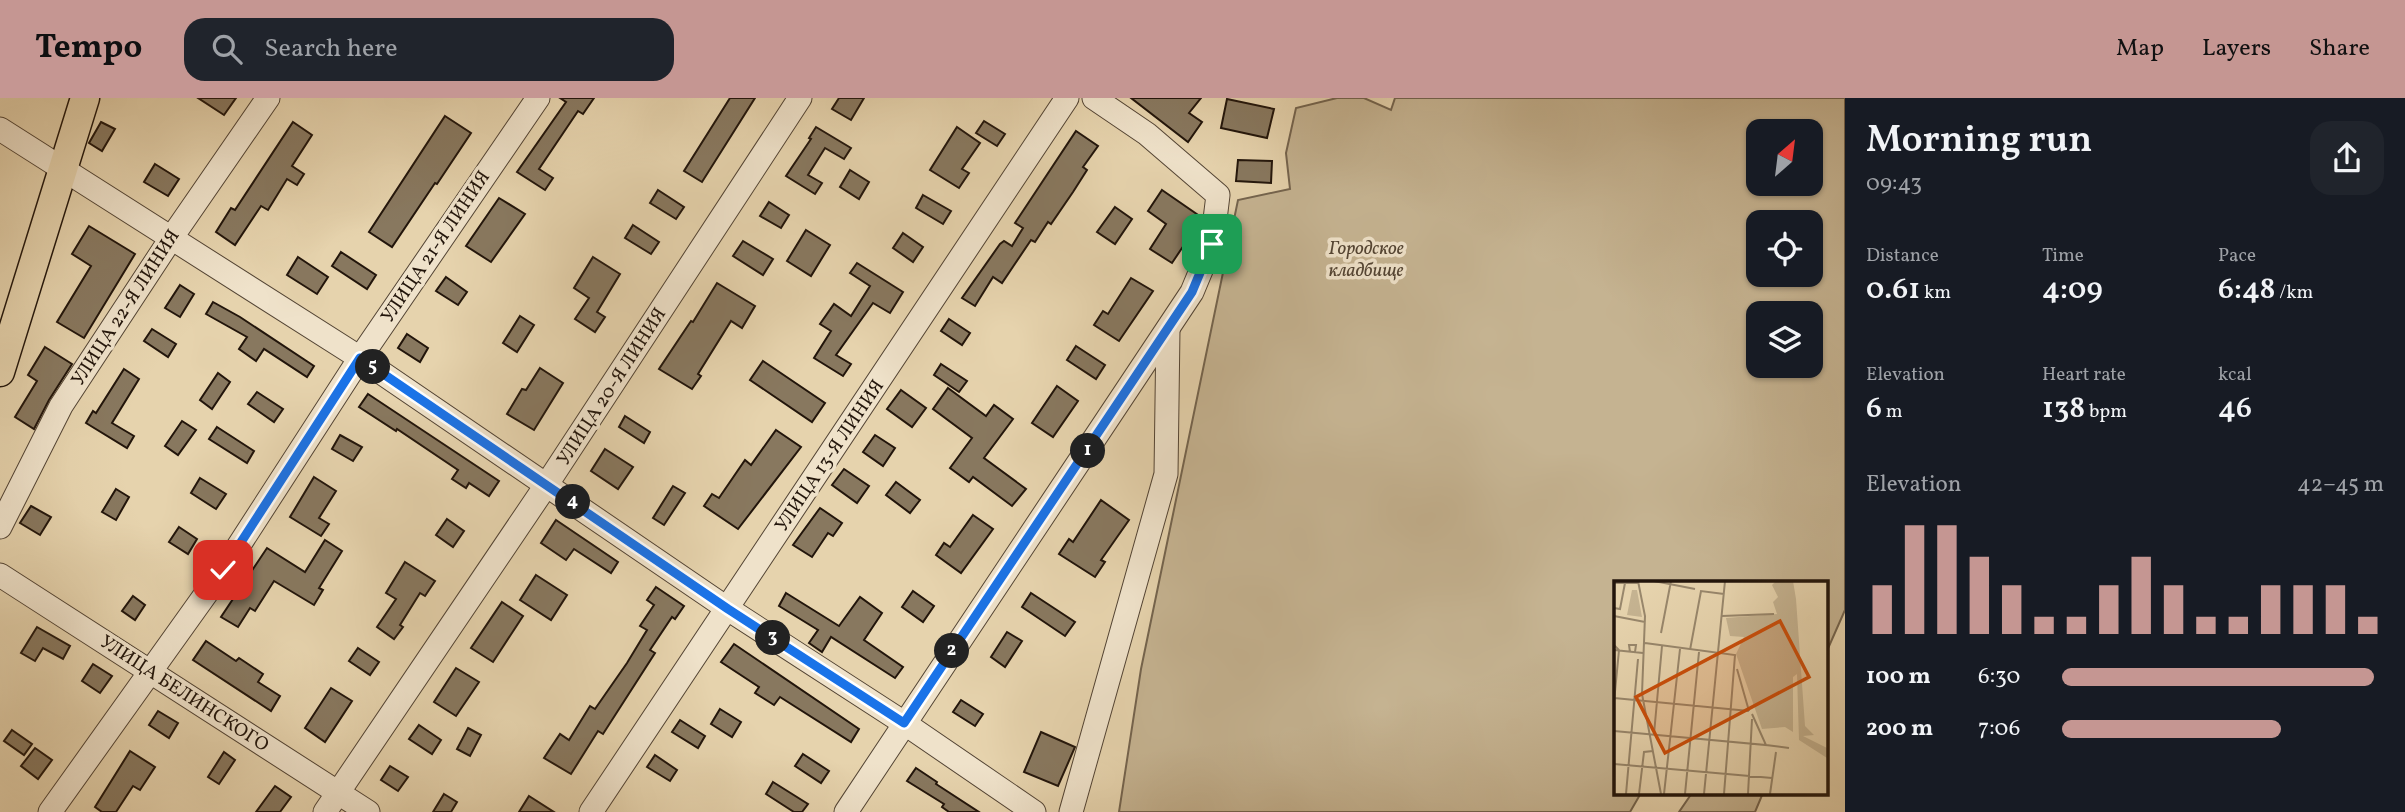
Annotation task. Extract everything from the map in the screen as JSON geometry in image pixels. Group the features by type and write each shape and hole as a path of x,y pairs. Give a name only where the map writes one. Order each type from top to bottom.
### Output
{"main road":[{"path":"0,372 85,98"}],"street":[{"name":"УЛИЦА 22-Я ЛИНИЯ","path":"0,527 61,406 172,237 268,98"},
{"name":"УЛИЦА 21-Я ЛИНИЯ","path":"50,812 223,570 360,358 538,98"},
{"name":"УЛИЦА 20-Я ЛИНИЯ","path":"332,802 547,484 800,98"},
{"name":"УЛИЦА 13-Я ЛИНИЯ","path":"591,812 1067,98"},
{"path":"846,812 1192,292 1212,244 1217,195 1147,134 1094,98"},
{"path":"0,129 360,358 728,609 904,723 1034,812"},
{"path":"1071,812 1166,474 1168,329"},
{"name":"УЛИЦА БЕЛИНСКОГО","path":"0,575 149,672 332,802 368,812"}],"green space":[{"name":"Городское кладбище","path":"1337,98 1364,98 1391,110 1395,98 1845,98 1845,610 1828,648 1828,581 1614,581 1614,794 1640,794 1630,812 1119,812 1141,669 1238,200 1290,189 1286,153 1296,108"},
{"path":"1691,794 1763,794 1755,812 1679,812"}],"building":[{"path":"198,98 236,98 224,115"},
{"path":"560,98 594,98 583,114 578,111 539,169 553,178 545,190 517,172 566,102"},
{"path":"730,98 755,98 702,182 684,171"},
{"path":"839,98 864,98 851,120 832,109"},
{"path":"1131,98 1201,98 1189,113 1202,122 1188,142"},
{"path":"1227,99 1274,109 1267,138 1221,128"},
{"path":"445,116 471,133 392,247 369,232"},
{"path":"984,121 1005,134 997,146 976,133"},
{"path":"101,122 115,129 102,151 89,143"},
{"path":"293,122 312,135 292,166 304,174 297,185 287,179 268,210 261,206 235,245 216,232 231,208 235,210"},
{"path":"816,127 851,148 844,159 825,148 808,175 822,183 815,194 786,176"},
{"path":"957,127 980,143 962,169 969,173 959,188 930,170"},
{"path":"1076,131 1098,146 1083,167 1087,170 1073,192 1051,224 1048,222 1035,242 1031,240 1002,283 993,277 975,306 962,298 1000,244 1004,241 1012,246 1023,228 1015,223"},
{"path":"1238,160 1272,161 1271,183 1236,181"},
{"path":"155,164 179,179 168,196 144,182"},
{"path":"850,170 869,182 859,199 840,187"},
{"path":"658,190 684,207 676,219 650,203"},
{"path":"1162,190 1201,217 1200,226 1172,263 1150,249 1166,224 1148,211"},
{"path":"923,195 951,211 943,224 916,208"},
{"path":"499,198 525,214 491,262 466,246"},
{"path":"769,202 789,215 781,228 760,216"},
{"path":"1115,207 1132,219 1115,244 1097,232"},
{"path":"633,225 659,242 651,254 625,238"},
{"path":"89,226 135,254 84,338 57,322 91,266 72,254"},
{"path":"806,230 830,245 811,276 787,261"},
{"path":"903,233 923,247 913,262 893,248"},
{"path":"743,241 773,259 763,275 733,256"},
{"path":"341,252 376,275 367,289 332,266"},
{"path":"298,257 328,277 317,294 287,275"},
{"path":"593,257 620,274 597,312 605,317 595,332 575,319 589,298 574,288"},
{"path":"857,263 903,292 890,313 873,303 836,355 851,364 843,376 814,358 831,331 820,324 834,304 851,316 870,286 850,273"},
{"path":"446,277 467,292 458,305 436,291"},
{"path":"1131,278 1153,291 1119,341 1094,325 1103,311 1108,314"},
{"path":"717,283 755,306 742,328 731,321 698,374 701,376 692,389 659,369"},
{"path":"180,285 194,294 180,317 165,308"},
{"path":"213,302 314,366 307,377 264,349 256,361 239,349 247,337 206,314"},
{"path":"520,316 534,325 517,352 503,343"},
{"path":"949,319 970,333 962,345 941,331"},
{"path":"152,329 176,344 168,357 144,341"},
{"path":"407,334 428,348 420,362 398,348"},
{"path":"1076,346 1105,365 1096,379 1067,360"},
{"path":"45,347 72,364 34,429 15,417 37,381 28,375"},
{"path":"763,361 825,403 812,422 750,380"},
{"path":"941,364 967,381 959,392 934,375"},
{"path":"540,368 563,383 534,430 507,414 522,389 526,390"},
{"path":"124,369 139,379 112,423 134,436 127,448 86,423 93,411 96,413"},
{"path":"218,373 230,382 212,409 200,400"},
{"path":"1057,386 1078,401 1053,437 1032,423"},
{"path":"948,388 986,416 994,405 1013,419 984,458 1026,489 1012,506 973,477 969,482 950,468 972,438 933,409"},
{"path":"901,390 926,408 912,427 887,409"},
{"path":"257,392 283,409 274,422 248,404"},
{"path":"368,394 499,481 489,496 469,483 466,488 452,479 458,470 359,407"},
{"path":"625,416 650,432 644,443 619,427"},
{"path":"182,421 196,430 178,455 165,446"},
{"path":"217,427 254,451 247,463 209,439"},
{"path":"776,430 801,447 738,529 704,506 712,494 719,498 745,460 751,465"},
{"path":"340,435 362,447 353,461 332,449"},
{"path":"875,435 895,448 883,466 863,452"},
{"path":"605,449 633,467 618,489 591,471"},
{"path":"844,469 869,486 857,503 832,485"},
{"path":"314,477 336,491 319,518 329,524 321,536 290,517"},
{"path":"200,478 226,494 216,509 191,493"},
{"path":"896,482 920,500 910,513 886,495"},
{"path":"673,486 685,493 664,525 653,518"},
{"path":"116,489 129,497 116,520 102,512"},
{"path":"1101,500 1129,520 1101,560 1105,562 1095,577 1059,554 1069,539 1073,542"},
{"path":"31,506 51,517 40,535 20,523"},
{"path":"820,508 842,523 833,536 828,533 812,557 793,545"},
{"path":"973,515 993,529 961,573 936,555 944,543 950,547"},
{"path":"447,519 464,531 453,547 436,535"},
{"path":"556,520 618,562 611,573 574,549 566,560 541,543"},
{"path":"179,527 197,539 188,554 169,542"},
{"path":"325,540 342,551 319,588 323,590 314,605 274,581 255,611 250,608 238,627 221,617 267,548 305,572"},
{"path":"405,562 435,581 425,596 420,593 394,639 377,627 396,599 386,593"},
{"path":"536,575 567,595 551,620 520,600"},
{"path":"656,587 684,606 675,619 672,617 650,650 655,653 603,734 598,731 571,774 544,758 560,734 569,740 590,706 595,709 627,663 647,630 640,626 654,605 647,600"},
{"path":"913,591 934,606 923,622 902,607"},
{"path":"786,593 839,626 860,597 882,613 864,640 903,667 895,678 831,637 822,652 809,643 818,630 779,606"},
{"path":"1031,593 1075,622 1065,636 1022,607"},
{"path":"133,596 145,605 135,620 122,611"},
{"path":"502,602 523,616 493,662 471,648"},
{"path":"37,627 70,646 63,659 43,648 35,661 21,653"},
{"path":"1007,632 1022,641 1005,667 991,657"},
{"path":"206,641 236,661 239,658 263,674 258,682 280,696 271,711 193,660"},
{"path":"734,644 859,729 851,742 780,697 774,705 755,693 759,687 721,662"},
{"path":"358,648 379,662 370,675 349,661"},
{"path":"93,664 112,676 100,693 82,681"},
{"path":"456,668 479,682 456,716 434,702"},
{"path":"331,688 352,701 325,742 305,728"},
{"path":"961,700 983,714 975,726 953,712"},
{"path":"720,709 741,722 732,737 711,724"},
{"path":"158,711 178,723 169,738 149,725"},
{"path":"680,720 705,736 698,748 672,732"},
{"path":"419,725 441,740 432,754 409,739"},
{"path":"468,728 481,735 470,756 457,749"},
{"path":"12,730 32,744 24,755 4,741"},
{"path":"1041,732 1075,747 1058,786 1024,772"},
{"path":"35,748 52,760 38,779 21,766"},
{"path":"130,751 155,767 140,790 133,786 116,812 102,812 95,807"},
{"path":"224,752 235,760 219,784 208,777"},
{"path":"803,754 829,771 821,783 795,766"},
{"path":"655,755 677,770 670,781 647,767"},
{"path":"390,766 408,777 398,791 381,780"},
{"path":"916,768 979,812 949,812 942,807 944,804 907,781"},
{"path":"773,782 808,804 802,812 794,812 766,794"},
{"path":"275,786 291,797 280,812 256,812"},
{"path":"444,794 457,802 451,812 433,812"},
{"path":"529,796 554,812 519,812"}],"route":[{"path":"223,570 360,358 728,609 904,723 1192,292 1212,244"}]}
